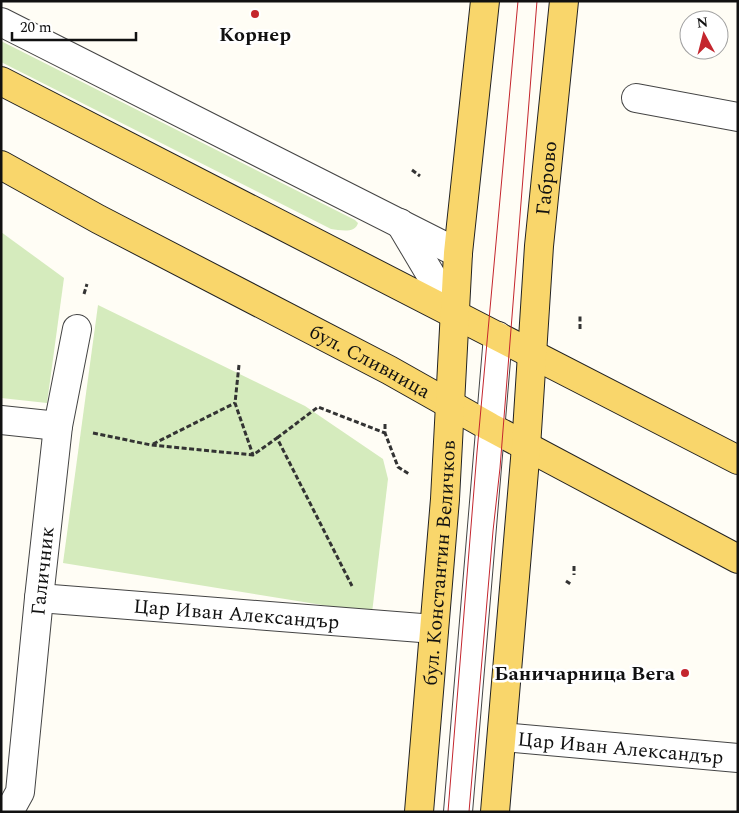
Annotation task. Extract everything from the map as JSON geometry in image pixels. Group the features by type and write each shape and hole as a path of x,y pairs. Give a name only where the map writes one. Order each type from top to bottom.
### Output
{"main road":[{"path":"454,314 458,253 485,1"},
{"name":"Габрово","path":"533,354 539,246 564,1"},
{"path":"1,81 738,460"},
{"name":"бул. Сливница","path":"1,165 98,219 389,370 490,428 738,559"},
{"name":"бул. Константин Величков","path":"420,812 445,499 454,314"},
{"path":"496,812 533,354"}],"street":[{"path":"1,22 400,222 458,253"},
{"path":"636,98 738,117"},
{"path":"400,222 454,314"},
{"name":"Галичник","path":"9,812 20,792 38,598 58,426 77,329"},
{"name":"бул. Константин Величков","path":"458,812 498,336"},
{"path":"1,420 58,426"},
{"name":"Цар Иван Александър","path":"38,598 434,629"},
{"name":"Цар Иван Александър","path":"502,737 738,758"}],"path":[{"path":"412,170 420,176"},
{"path":"580,314 580,329"},
{"path":"240,365 235,403 253,455"},
{"path":"151,445 235,403"},
{"path":"58,426 151,445 253,455 318,407 384,433"},
{"path":"385,424 384,433 398,467 410,475"},
{"path":"277,438 372,624"},
{"path":"574,566 574,575"},
{"path":"566,581 572,586"}],"green space":[{"path":"1,41 358,223 351,230 331,229 1,62"},
{"path":"1,232 64,278 47,403 1,398"},
{"path":"98,305 305,406 383,459 388,479 372,613 63,563"}],"tram line":[{"path":"448,812 477,452 518,1"},
{"path":"469,812 500,468 537,1"}],"place":[{"name":"Корнер","path":"255,14"},
{"name":"Баничарница Вега","path":"685,673"}]}
